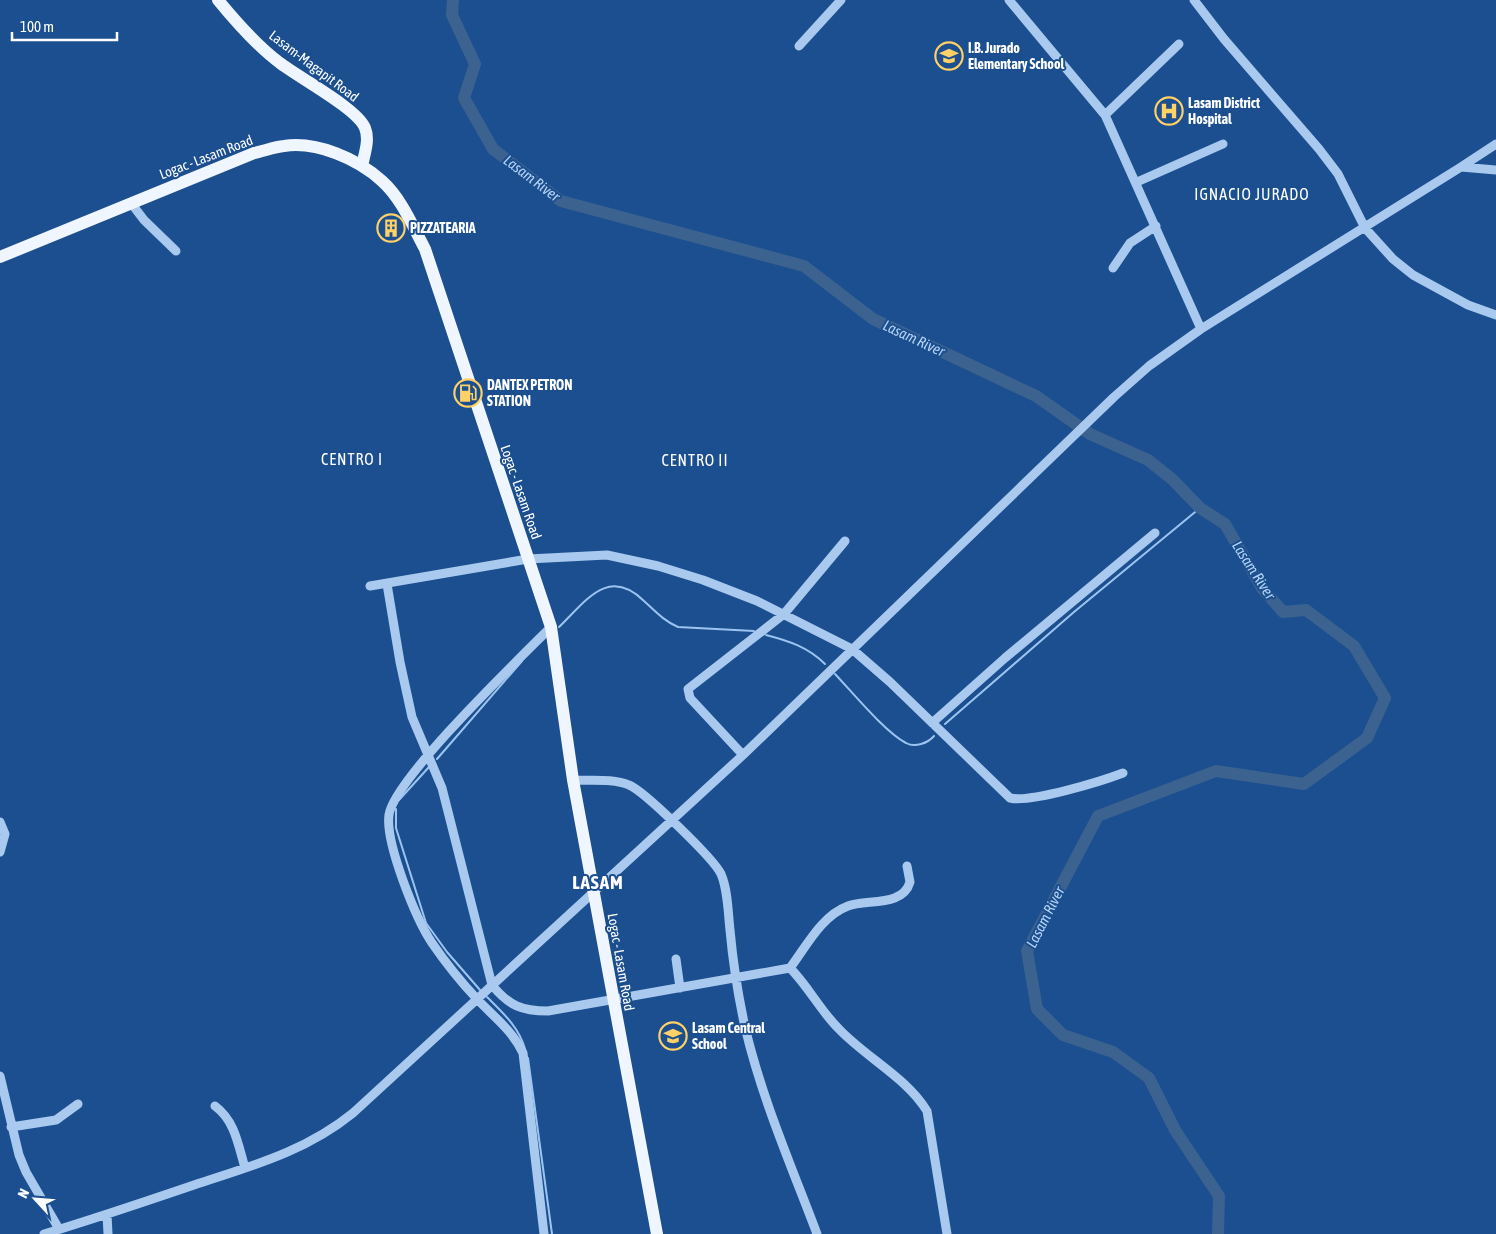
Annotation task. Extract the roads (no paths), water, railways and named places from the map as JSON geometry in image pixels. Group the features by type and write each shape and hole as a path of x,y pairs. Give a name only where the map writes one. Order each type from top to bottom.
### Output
{"main road":[{"name":"Lasam-Magapit Road","path":"218,0 253,39 279,62 347,109 362,122 367,137 362,166"},
{"name":"Logac - Lasam Road","path":"0,257 254,153 285,146 314,148 339,155 362,166 383,182 402,206 425,249 551,627 572,780 657,1234"}],"street":[{"path":"799,46 841,0"},
{"path":"1009,0 1106,115 1201,329"},
{"path":"1194,0 1224,39 1319,149 1338,174 1365,228 1394,259 1413,275 1468,305 1496,315"},
{"path":"1106,115 1179,44"},
{"path":"1137,182 1223,144"},
{"path":"44,1234 245,1168 309,1144 330,1131 477,999 743,754 1046,461 1148,366 1201,329 1365,228 1496,144"},
{"path":"1461,166 1496,170"},
{"path":"131,203 144,220 176,251"},
{"path":"1113,268 1130,243 1156,226"},
{"path":"932,723 1005,658 1155,533"},
{"path":"743,754 690,698 688,689 784,614 845,541"},
{"path":"370,586 528,559 608,556 658,566 712,584 784,614 852,649 1010,798 1030,798 1089,785 1124,773"},
{"path":"387,584 400,662 412,717 442,788 492,985 500,995 513,1005 528,1011 548,1011 790,968 825,922 833,915 857,903 889,900 903,892 910,882 907,866"},
{"path":"544,1234 523,1053 502,1022 477,999 432,943 417,918 390,831 388,815 392,804 429,755 551,627"},
{"path":"572,780 620,782 630,785 641,792 671,821 720,873 726,900 735,978 745,1027 767,1107 817,1234"},
{"path":"0,822 5,834 0,852"},
{"path":"676,959 680,988"},
{"path":"790,968 837,1028 907,1088 921,1101 927,1111 947,1234"},
{"path":"0,1076 11,1126 26,1172 59,1229"},
{"path":"11,1126 56,1120 78,1104"},
{"path":"215,1106 224,1113 232,1125 245,1168"},
{"path":"107,1214 108,1234"}],"waterway":[{"name":"Lasam River","path":"453,0 452,15 475,64 464,98 493,149 561,201 804,266 873,319 1036,396 1090,434 1148,460 1172,479 1200,508 1225,524 1262,588 1283,612 1306,610 1354,646 1385,698 1367,738 1304,784 1216,771 1098,816 1027,951 1037,1009 1063,1035 1113,1052 1149,1078 1175,1130 1219,1196 1218,1234"},
{"path":"945,724 1074,612 1200,508"},
{"path":"559,627 588,598 598,591 608,587 619,587 631,591 664,619 678,627 754,631"},
{"path":"766,635 798,645 812,653 825,664"},
{"path":"437,759 522,661"},
{"path":"835,674 879,721 898,738 913,745 921,744 934,736"},
{"path":"399,800 429,767"},
{"path":"396,809 396,828 426,923 447,952 480,990"},
{"path":"487,997 514,1027 525,1049"},
{"path":"528,1058 552,1234"}],"place":[{"name":"I.B. Jurado Elementary School","path":"949,56"},
{"name":"Lasam District Hospital","path":"1169,111"},
{"name":"PIZZATEARIA","path":"391,228"},
{"name":"DANTEX PETRON STATION","path":"468,393"},
{"name":"Lasam Central School","path":"673,1036"}],"district":[{"name":"IGNACIO JURADO","path":"1252,194"},
{"name":"CENTRO I","path":"352,459"},
{"name":"CENTRO II","path":"695,460"},
{"name":"LASAM","path":"598,882"}]}
